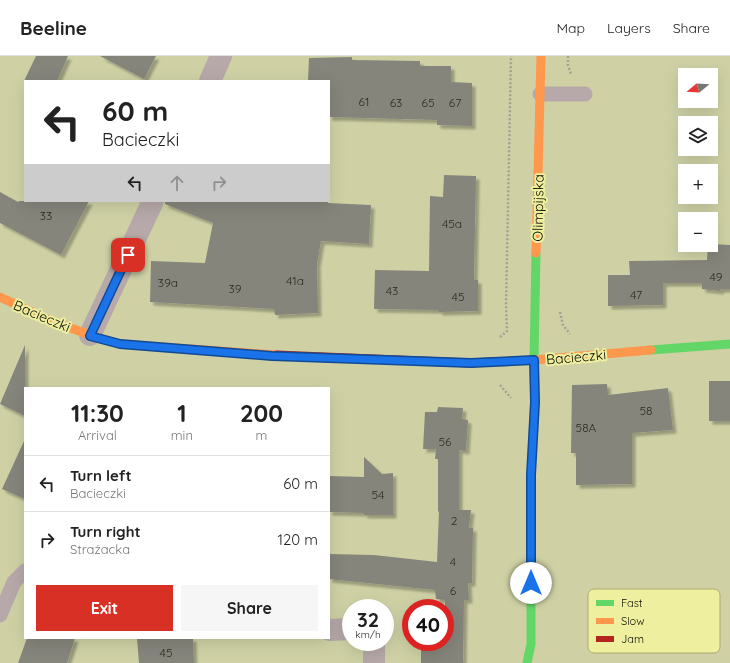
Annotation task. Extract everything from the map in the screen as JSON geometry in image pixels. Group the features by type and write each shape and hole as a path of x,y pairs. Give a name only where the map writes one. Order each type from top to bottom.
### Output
{"street":[{"path":"210,80 221,56"},
{"name":"Olimpijska","path":"530,644 531,475 535,402 534,360 541,56"},
{"path":"90,336 153,202"},
{"name":"Bacieczki","path":"0,297 51,321 90,336 120,344 272,356 471,363 534,360 730,344"},
{"path":"330,630 342,630"},
{"path":"527,663 530,644"},
{"path":"530,644 535,663"},
{"path":"374,651 374,663"}],"lane":[{"path":"540,94 578,94"},
{"path":"0,615 14,582 24,572"}],"path":[{"path":"496,340 507,331 506,297 511,56"},
{"path":"568,56 568,66 578,94"},
{"path":"559,309 563,325 573,337"}],"building":[{"path":"36,56 68,56 57,80 24,80"},
{"path":"100,56 156,56 144,79"},
{"path":"352,57 352,60 420,61 420,66 451,66 451,82 472,83 472,126 437,125 437,120 330,117 330,80 308,80 309,58"},
{"path":"444,175 476,176 474,280 478,280 478,311 439,312 439,310 374,309 375,270 429,271 430,196 443,197"},
{"path":"0,192 18,202 88,202 61,255 0,223"},
{"path":"165,202 328,202 371,205 369,244 321,241 317,264 318,313 275,315 274,309 150,302 151,261 205,263 213,223 165,204"},
{"path":"718,244 730,245 730,289 721,289 720,291 702,289 702,283 663,283 663,305 608,306 608,275 630,275 629,261 707,260 708,252 718,252"},
{"path":"25,345 24,416 0,404"},
{"path":"709,381 730,381 730,421 709,421"},
{"path":"607,384 608,395 668,388 673,430 632,433 632,484 576,485 576,453 571,453 572,385"},
{"path":"438,407 463,408 462,419 468,420 466,451 459,450 459,510 471,510 469,528 473,528 472,583 468,583 469,600 464,600 463,663 421,663 421,651 454,651 454,599 436,599 435,590 330,579 330,554 374,555 437,562 439,511 438,512 438,459 435,459 436,449 423,449 425,412 437,412"},
{"path":"24,441 24,499 2,489"},
{"path":"364,457 382,474 393,473 393,515 364,515 364,513 330,512 330,476 364,477"},
{"path":"27,639 75,639 67,663 18,663"},
{"path":"137,639 193,639 194,663 139,663"}],"traffic: fast":[{"path":"527,663 531,644 531,475 535,402 534,360 536,253"},
{"path":"651,350 730,344"}],"traffic: slow":[{"path":"536,253 541,56"},
{"path":"0,297 51,321 120,344 277,355"},
{"path":"490,362 534,360 651,350"}],"traffic: jam":[{"path":"277,355 471,363 490,362"}],"route":[{"path":"128,255 90,336 120,344 272,356 471,363 534,360 535,402 531,475 531,583"}]}
